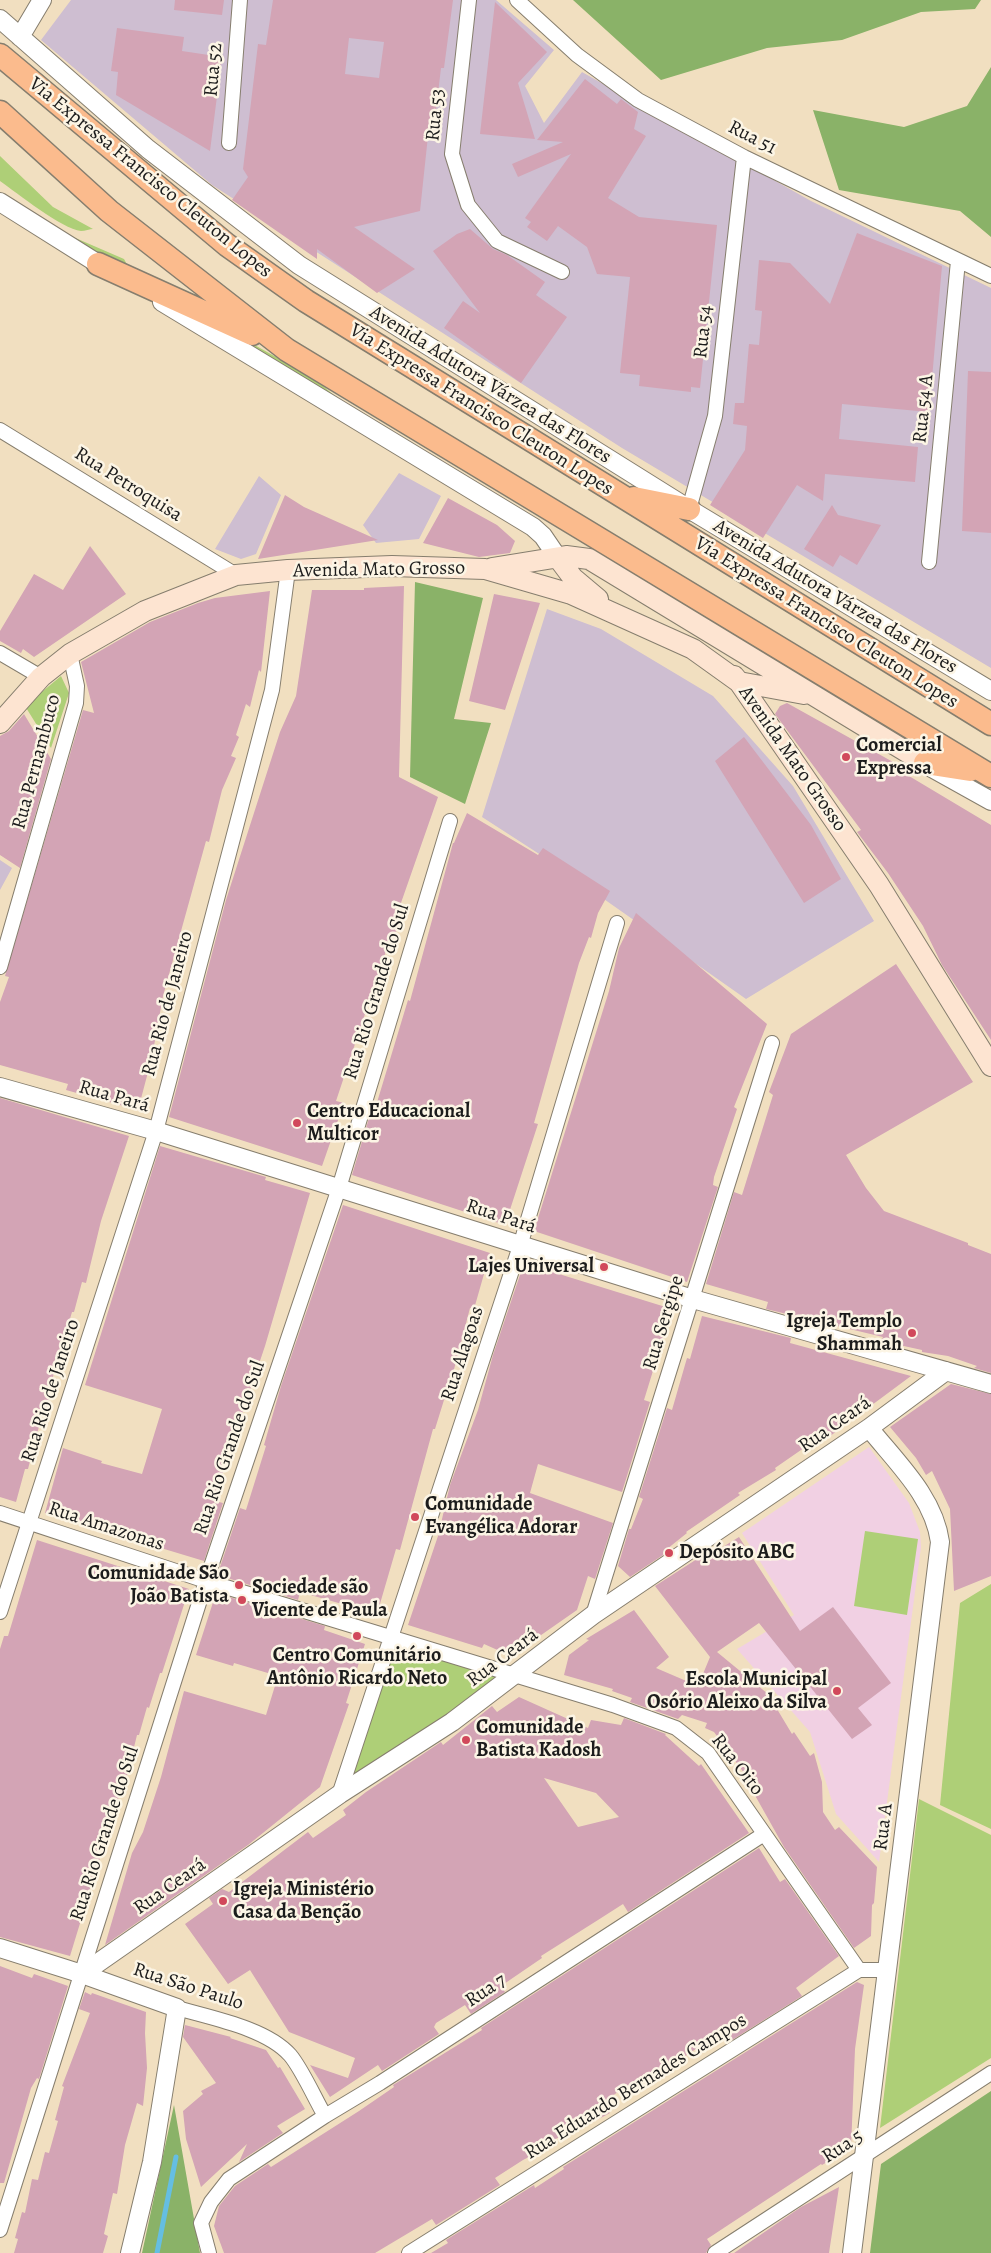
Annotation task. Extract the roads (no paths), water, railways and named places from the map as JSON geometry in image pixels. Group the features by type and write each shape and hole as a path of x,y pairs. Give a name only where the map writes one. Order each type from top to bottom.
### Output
{"highway":[{"name":"Via Expressa Francisco Cleuton Lopes","path":"0,55 227,245 306,301 991,724"},
{"path":"0,112 109,211 287,350"},
{"path":"98,264 287,350 990,776"},
{"path":"619,496 689,509"},
{"path":"925,763 950,766 990,776"}],"main road":[{"path":"485,569 566,556 589,559 925,763"},
{"path":"558,558 573,578 615,613"},
{"name":"Avenida Mato Grosso","path":"0,723 41,677 70,654 145,611 236,575 288,570 392,566 485,569 571,594 693,650 739,682 879,885 991,1066"},
{"path":"700,626 708,645 739,682 816,696"},
{"path":"767,723 773,704 787,690"}],"street":[{"path":"20,37 42,0"},
{"name":"Rua 52","path":"228,143 240,0"},
{"name":"Rua 53","path":"469,0 452,154 468,205 497,241 562,272"},
{"name":"Rua 51","path":"517,0 577,55 638,100 744,157 991,276"},
{"name":"Avenida Adutora Várzea das Flores","path":"0,18 148,149 299,265 689,509 991,690"},
{"name":"Rua 54","path":"689,509 715,416 744,157"},
{"path":"0,202 98,264 533,526 543,536 558,558"},
{"name":"Rua 54 A","path":"929,562 958,261"},
{"name":"Rua Petroquisa","path":"0,430 236,575"},
{"name":"Rua Rio de Janeiro","path":"0,1612 156,1131 272,690 288,570"},
{"path":"0,653 41,677"},
{"name":"Rua Pernambuco","path":"0,967 76,703 77,686 70,654"},
{"path":"925,763 991,801"},
{"name":"Rua Rio Grande do Sul","path":"0,2230 206,1581 339,1188 450,821"},
{"name":"Rua Alagoas","path":"339,1795 520,1246 617,923"},
{"name":"Rua Sergipe","path":"594,1615 772,1043"},
{"name":"Rua Pará","path":"0,1087 156,1131 693,1299 991,1384"},
{"name":"Rua Ceará","path":"82,1974 339,1795 452,1722 594,1615 869,1428 946,1371"},
{"name":"Rua A","path":"852,2253 866,2156 940,1542 933,1512 869,1428"},
{"name":"Rua Amazonas","path":"0,1513 206,1581 515,1676"},
{"name":"Rua Oito","path":"515,1676 613,1705 676,1728 708,1753 859,1970"},
{"name":"Rua 7","path":"209,2253 201,2223 211,2202 229,2179 325,2116 380,2084 764,1834"},
{"name":"Rua São Paulo","path":"0,1948 82,1974 176,2008 245,2029 274,2042 291,2056 325,2116"},
{"path":"859,1970 888,1970"},
{"name":"Rua Eduardo Bernades Campos","path":"409,2253 859,1970"},
{"path":"130,2253 152,2162 176,2008"},
{"name":"Rua 5","path":"715,2253 991,2073"}],"waterway":[{"path":"157,2253 176,2157"}],"place":[{"name":"Comercial Expressa","path":"846,757"},
{"name":"Centro Educacional Multicor","path":"297,1123"},
{"name":"Lajes Universal","path":"604,1267"},
{"name":"Igreja Templo Shammah","path":"912,1333"},
{"name":"Comunidade Evangélica Adorar","path":"415,1517"},
{"name":"Depósito ABC","path":"669,1553"},
{"name":"Comunidade São João Batista","path":"239,1585"},
{"name":"Sociedade são Vicente de Paula","path":"242,1600"},
{"name":"Centro Comunitário Antônio Ricardo Neto","path":"357,1636"},
{"name":"Escola Municipal Osório Aleixo da Silva","path":"837,1691"},
{"name":"Comunidade Batista Kadosh","path":"466,1740"},
{"name":"Igreja Ministério Casa da Benção","path":"223,1901"}]}
